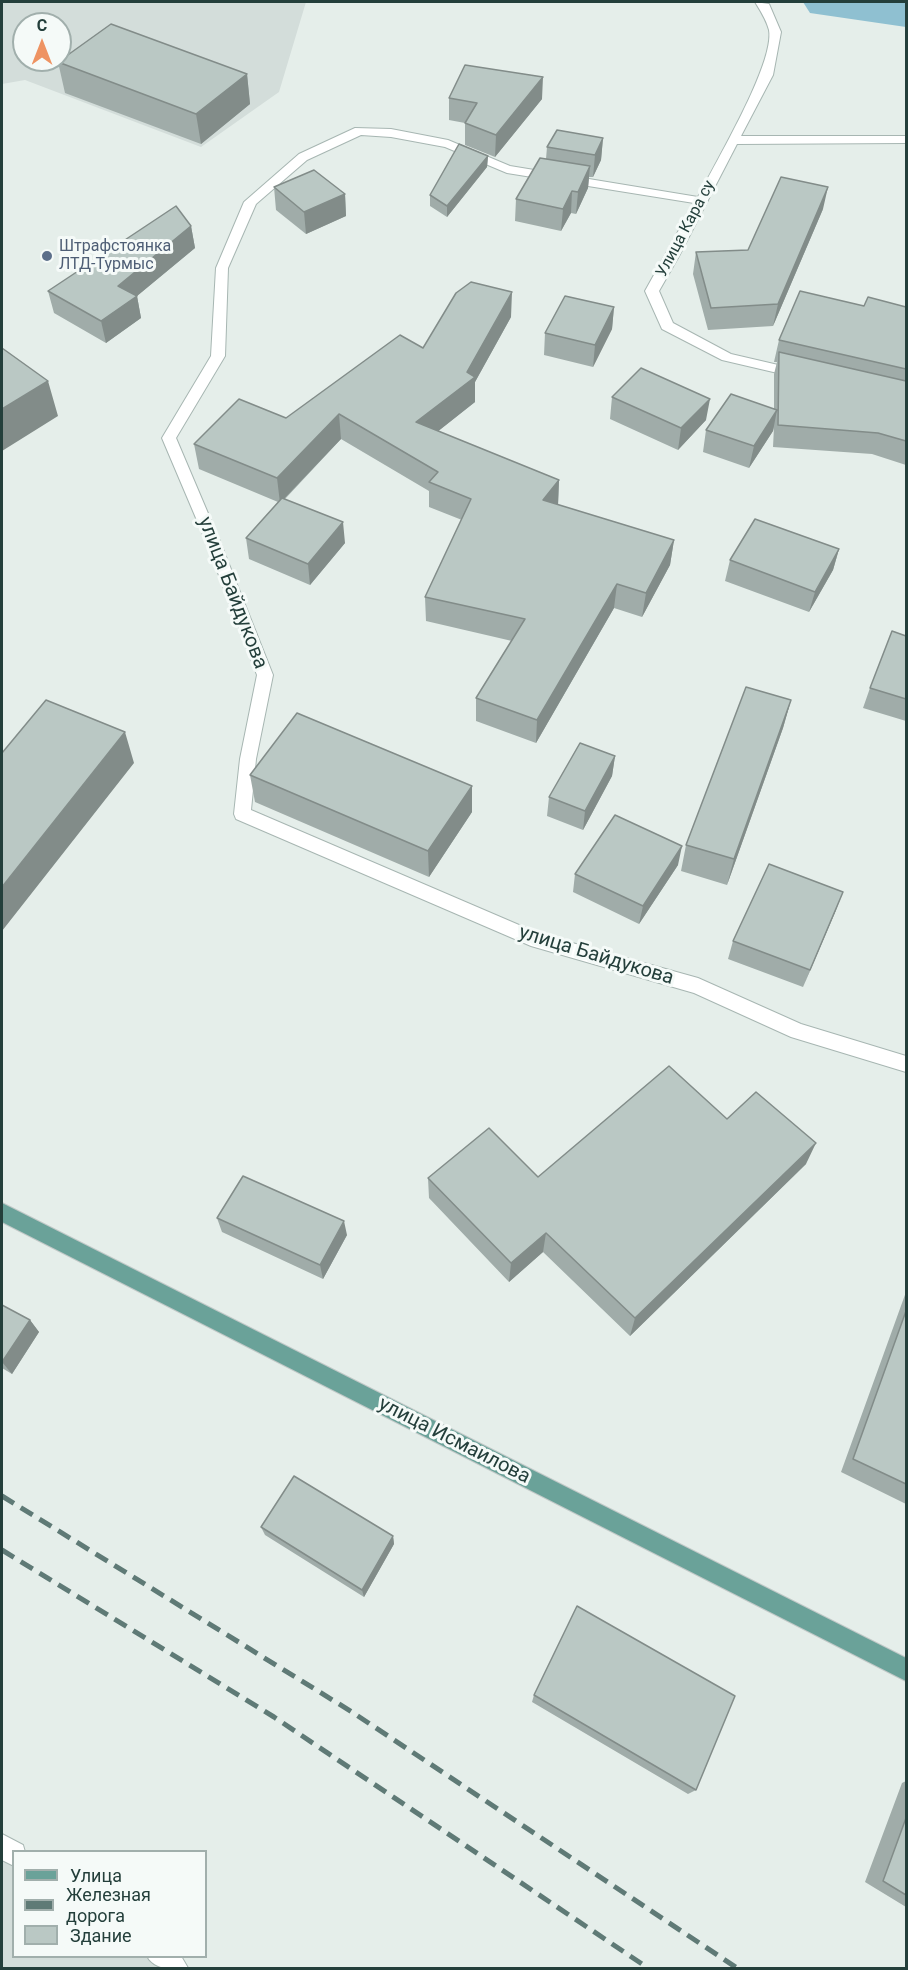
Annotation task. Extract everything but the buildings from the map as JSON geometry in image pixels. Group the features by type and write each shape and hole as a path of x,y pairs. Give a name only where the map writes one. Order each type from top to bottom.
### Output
{"main road":[{"name":"улица Исмаилова","path":"2,1212 906,1670"}],"street":[{"name":"Улица Кара су","path":"760,2 765,6 775,32 767,75 702,201 652,291 667,326 727,357 817,378"},
{"name":"улица Байдукова","path":"702,201 507,168 448,144 391,133 359,131 303,157 250,202 222,268 218,356 169,438 214,544 265,675 248,759 242,814 537,941 698,986 797,1031 906,1064"},
{"path":"733,140 906,139"},
{"path":"162,1958 176,1968"}],"shaded area":[{"path":"2,2 306,2 279,92 201,147 25,80 2,84"},
{"path":"2,1854 12,1860 12,1958 168,1958 186,1968 2,1968"}],"waterway":[{"path":"828,2 906,12"}],"railway":[{"path":"2,1496 352,1712 737,1968"},
{"path":"2,1550 274,1717 648,1968"}],"place":[{"name":"Штрафстоянка ЛТД-Турмыс","path":"47,256"}]}
